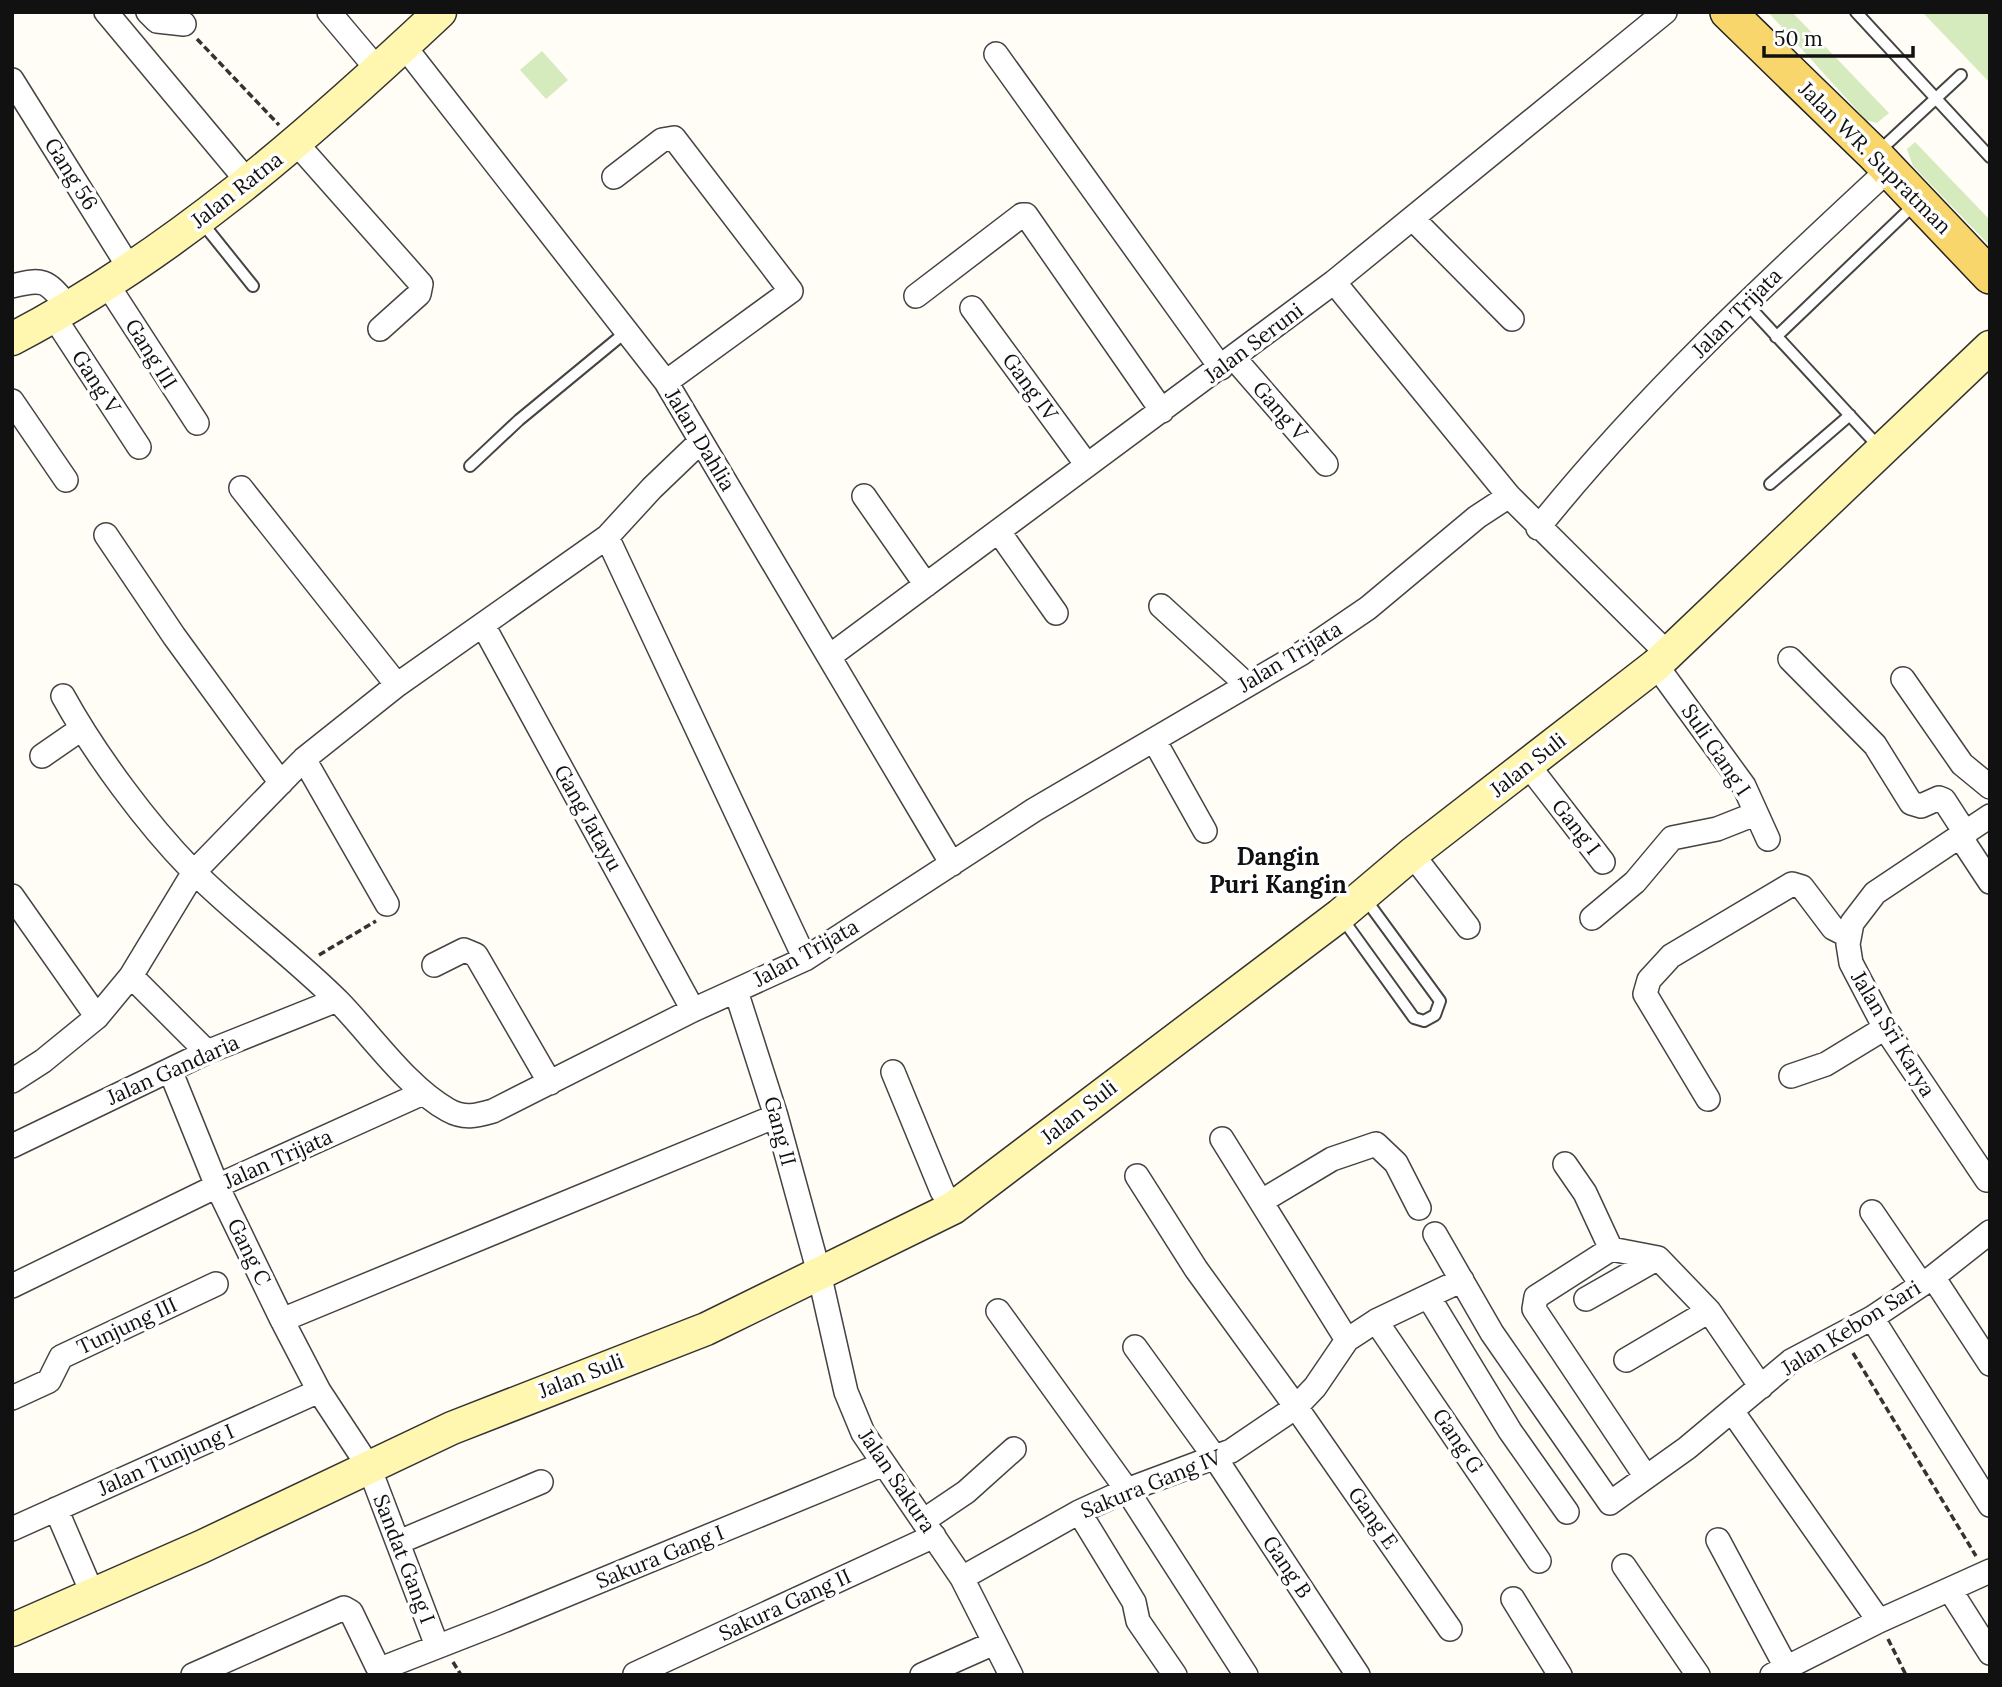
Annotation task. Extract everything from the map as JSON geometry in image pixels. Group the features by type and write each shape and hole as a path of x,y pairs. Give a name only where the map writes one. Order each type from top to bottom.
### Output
{"main road":[{"name":"Jalan Ratna","path":"12,339 118,276 200,219 297,144 440,12"},
{"name":"Jalan WR. Supratman","path":"1741,19 1990,276"},
{"name":"Jalan Suli","path":"12,1630 535,1393 706,1329 953,1208 1351,905 1412,854 1662,659 1990,347"}],"street":[{"path":"106,12 248,182"},
{"path":"148,12 157,21 184,24"},
{"path":"329,12 377,69"},
{"name":"Jalan Seruni","path":"830,656 1334,282 1414,220 1665,12"},
{"name":"Jalan Dahlia","path":"404,46 666,382 952,864"},
{"name":"Gang V","path":"996,54 1228,363 1326,464"},
{"name":"Gang 56","path":"12,80 118,276"},
{"path":"614,177 662,140 674,138 791,291 666,382"},
{"path":"297,144 421,284 419,294 380,329"},
{"name":"Jalan Trijata","path":"1538,528 1614,438 1882,162"},
{"path":"916,296 1011,222 1026,215 1162,411"},
{"path":"1414,220 1512,319"},
{"name":"Gang III","path":"118,276 197,423"},
{"name":"Gang V","path":"12,286 36,279 48,283 61,312 139,447"},
{"path":"1334,282 1509,496 1662,659"},
{"name":"Gang IV","path":"972,308 1087,466"},
{"path":"12,401 66,480"},
{"path":"12,1081 43,1061 97,1017 131,976 194,872 304,759 397,685 607,537 652,488 701,442"},
{"path":"241,488 397,685"},
{"path":"864,496 926,585"},
{"name":"Jalan Trijata","path":"12,1286 217,1186 423,1093 450,1111 469,1118 493,1111 693,1010 805,959 1034,810 1302,653 1368,608 1477,517 1509,496"},
{"path":"999,531 1056,613"},
{"path":"106,535 174,636 281,783"},
{"path":"607,537 805,959"},
{"path":"1161,606 1246,684"},
{"name":"Gang Jatayu","path":"482,625 693,1010"},
{"name":"Suli Gang I","path":"1662,659 1744,786 1768,839"},
{"path":"1790,660 1875,745 1911,803 1920,806 1939,798 1944,800 1990,882"},
{"path":"1903,679 1962,764 1990,787"},
{"path":"63,696 81,729 170,846 194,872 337,1000 423,1093"},
{"path":"42,756 81,729"},
{"path":"1154,740 1205,831"},
{"path":"304,759 387,904"},
{"name":"Gang I","path":"1528,765 1604,862"},
{"path":"1592,918 1635,882 1672,838 1717,829 1755,814"},
{"path":"1708,1099 1645,994 1649,980 1671,956 1791,884 1802,887 1833,928 1849,936 1852,922 1875,893 1990,816"},
{"path":"1412,854 1468,927"},
{"path":"12,895 97,1017"},
{"name":"Jalan Sri Karya","path":"1849,936 1851,963 1885,1028 1987,1180"},
{"path":"435,965 464,950 476,955 550,1083"},
{"path":"131,976 207,1052"},
{"name":"Gang II","path":"736,991 776,1116 819,1273"},
{"name":"Jalan Gandaria","path":"12,1146 207,1052 337,1000"},
{"path":"1791,1076 1826,1064 1885,1028"},
{"name":"Gang C","path":"170,1070 217,1186 319,1391"},
{"path":"893,1072 942,1191 953,1208"},
{"path":"282,1320 776,1116"},
{"path":"1222,1139 1348,1340"},
{"path":"1262,1201 1332,1159 1376,1144 1396,1163 1419,1208"},
{"path":"1565,1164 1585,1193 1612,1249"},
{"name":"Gang E","path":"1137,1177 1196,1269 1296,1407 1450,1629"},
{"path":"1872,1212 1990,1364"},
{"path":"1435,1234 1462,1280"},
{"name":"Jalan Kebon Sari","path":"1462,1280 1492,1333 1610,1503 1732,1411 1791,1361 1872,1318 1988,1237"},
{"path":"1646,1477 1533,1305 1536,1297 1612,1249 1658,1258 1709,1311 1761,1387"},
{"path":"1586,1299 1658,1258"},
{"name":"Jalan Sakura","path":"819,1273 846,1392 863,1433 881,1465 962,1578 1011,1675"},
{"name":"Sakura Gang IV","path":"962,1578 1079,1512 1127,1490 1216,1459 1296,1407 1315,1387 1348,1340 1376,1321 1462,1280"},
{"name":"Tunjung III","path":"12,1398 49,1381 61,1357 216,1284"},
{"path":"1428,1296 1510,1431 1567,1512"},
{"path":"998,1311 1127,1490 1245,1675"},
{"path":"1626,1360 1709,1311"},
{"path":"1872,1318 1990,1505"},
{"name":"Gang G","path":"1376,1321 1539,1561"},
{"name":"Gang B","path":"1135,1347 1216,1459 1358,1675"},
{"name":"Sandat Gang I","path":"192,1675 344,1608 351,1612 379,1668 438,1646 369,1467 319,1391"},
{"name":"Jalan Tunjung I","path":"12,1528 319,1391"},
{"path":"1732,1411 1879,1621"},
{"name":"Sakura Gang II","path":"635,1674 928,1528 1014,1449"},
{"name":"Sakura Gang I","path":"438,1646 881,1465"},
{"path":"399,1542 541,1482"},
{"path":"56,1509 93,1595"},
{"path":"1079,1512 1134,1602 1138,1621 1175,1675"},
{"path":"1718,1540 1779,1671 1879,1621 1988,1572"},
{"path":"1624,1566 1698,1675"},
{"path":"1950,1590 1990,1653"},
{"path":"1513,1599 1560,1675"},
{"path":"922,1675 994,1643"}],"lane":[{"path":"1856,12 1990,157"},
{"path":"1882,162 1935,99 1961,75"},
{"path":"1776,337 1918,200"},
{"path":"200,219 253,286"},
{"path":"1745,302 1881,449"},
{"path":"470,466 519,420 627,331"},
{"path":"1770,484 1850,415"},
{"path":"1351,905 1440,1001 1435,1015 1423,1021 1414,1018 1351,905"}],"path":[{"path":"184,24 297,144"},
{"path":"300,967 377,920 384,913 387,904"},
{"path":"1841,1334 1988,1572"},
{"path":"1879,1621 1906,1675"}],"green space":[{"path":"1768,12 1792,12 1889,113 1877,123 1866,120"},
{"path":"1922,12 1990,12 1990,83 1928,18"},
{"path":"542,51 568,80 546,99 520,70"},
{"path":"1915,142 1990,220 1990,246 1913,166 1907,149"}],"district":[{"name":"Dangin Puri Kangin","path":"1278,871"}]}
